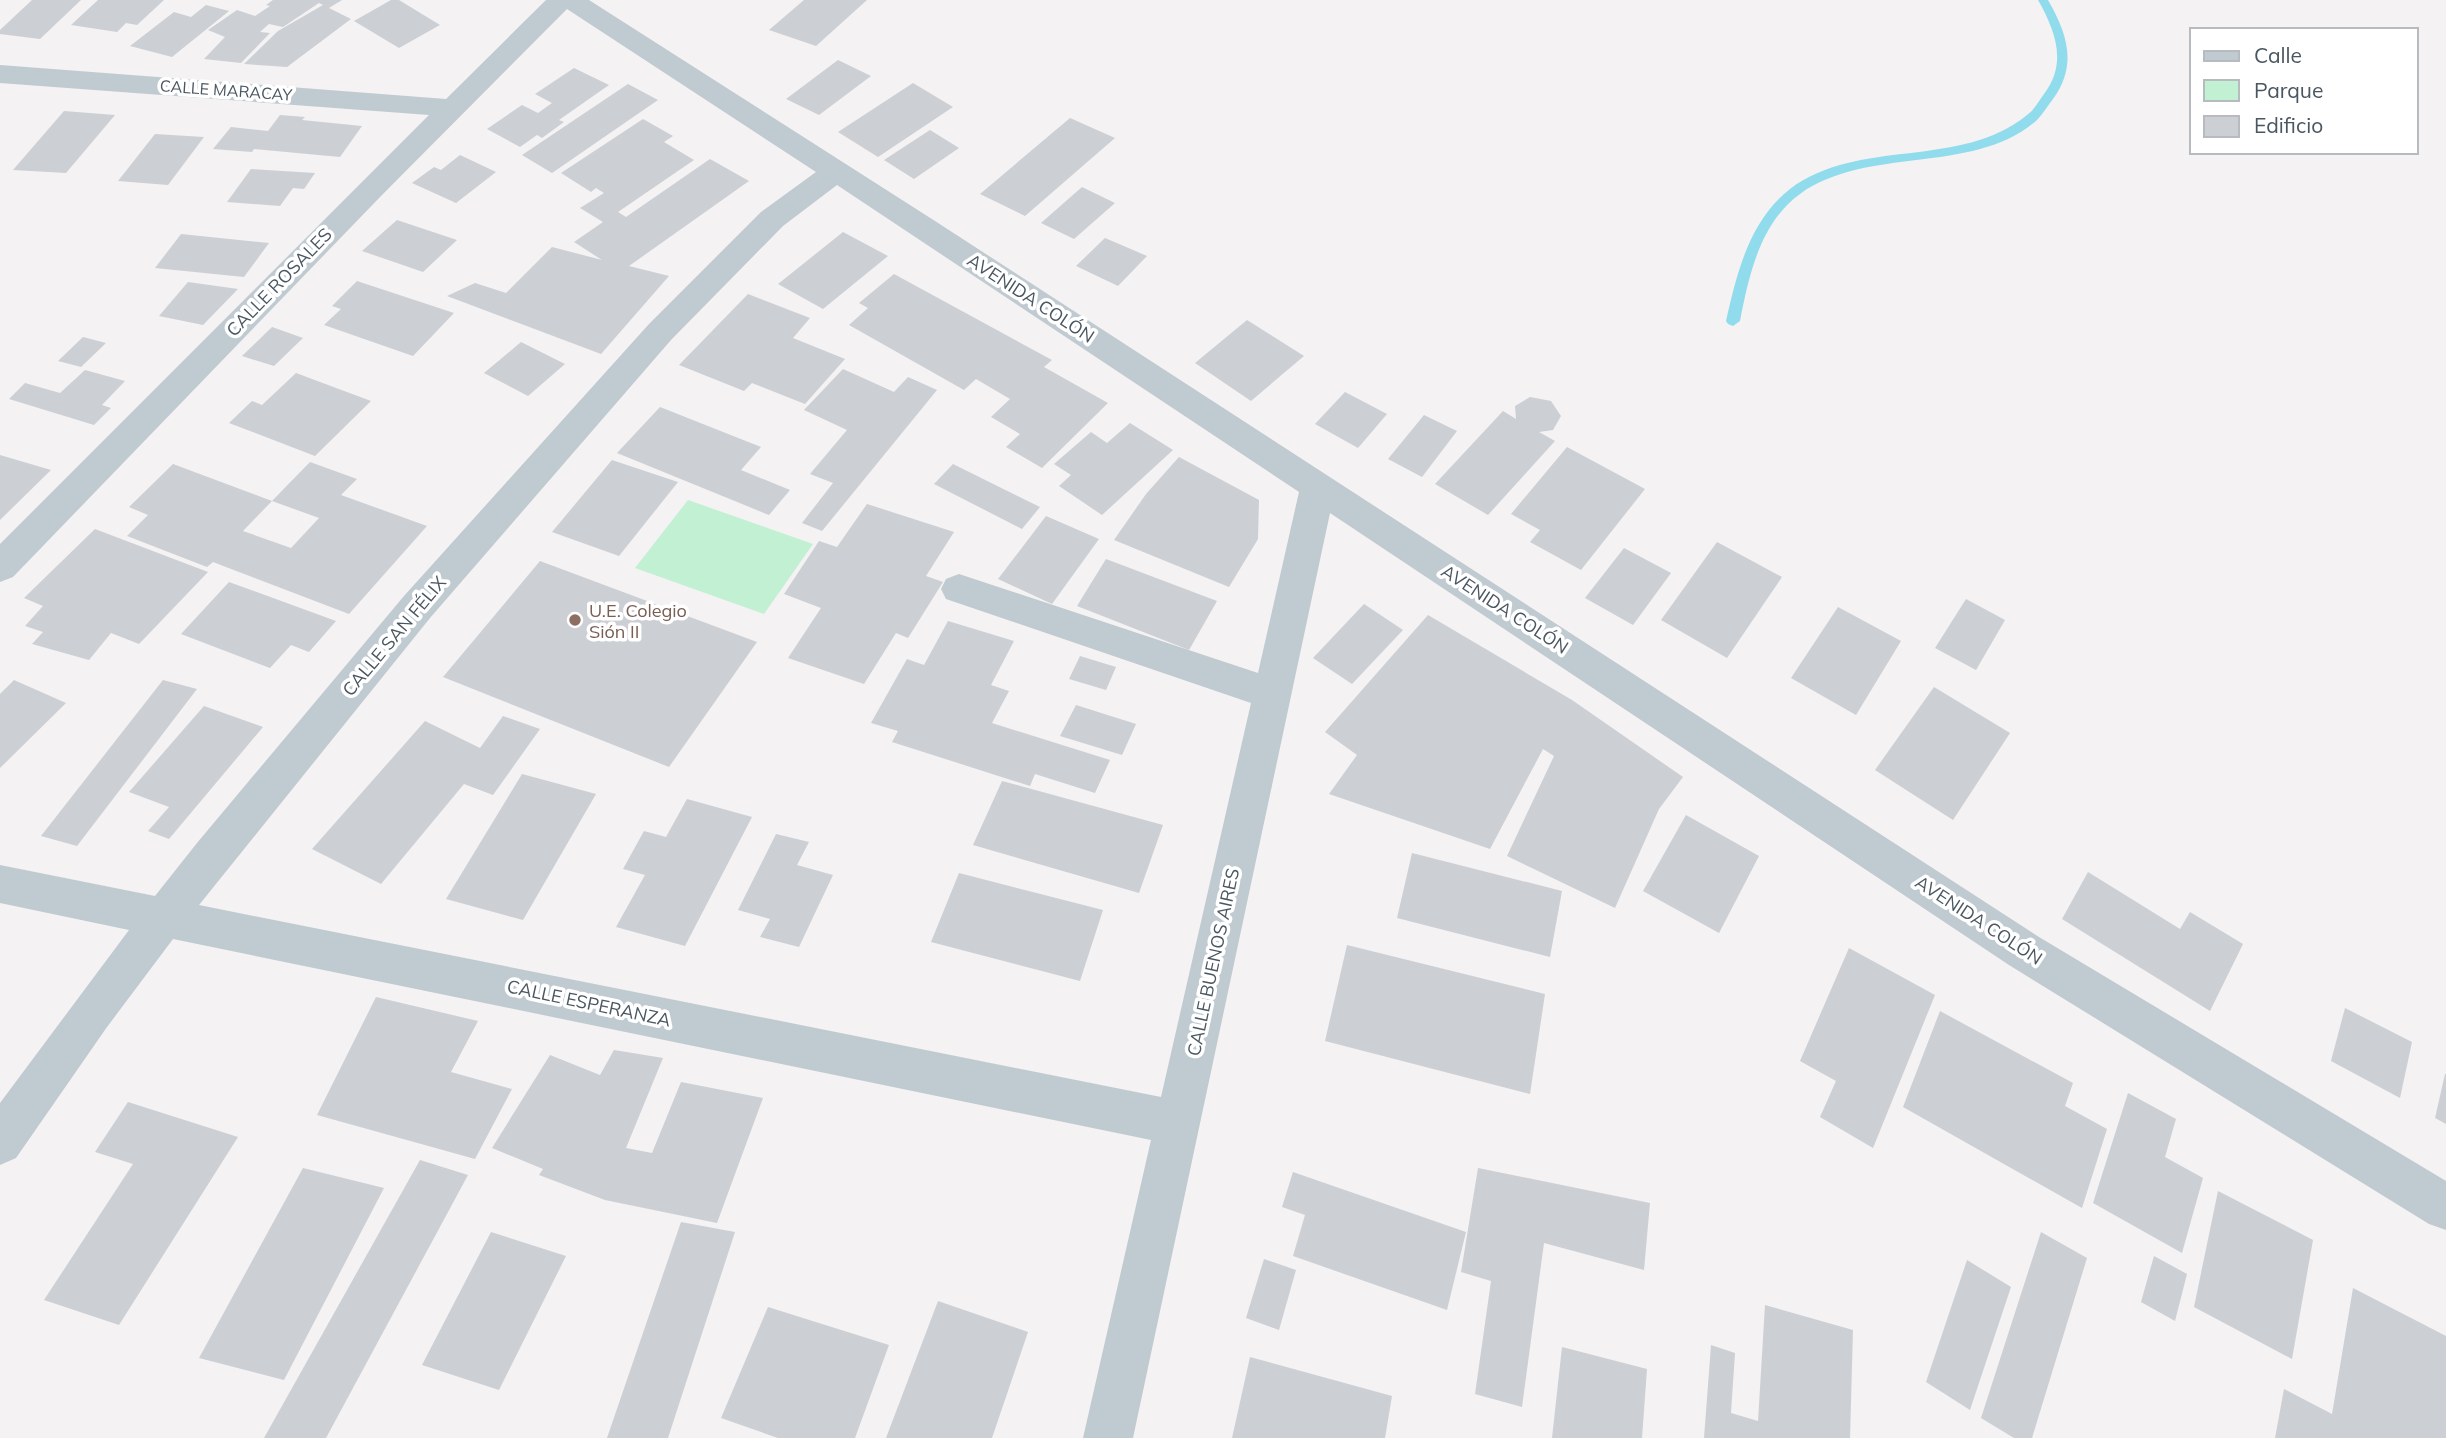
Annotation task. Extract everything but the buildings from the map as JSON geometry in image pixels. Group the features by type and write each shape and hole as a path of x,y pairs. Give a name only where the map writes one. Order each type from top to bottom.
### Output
{"street":[{"name":"CALLE ROSALES","path":"0,567 561,0"},
{"name":"AVENIDA COLÓN","path":"570,0 1318,486 2024,951 2446,1207"},
{"name":"CALLE MARACAY","path":"0,74 452,108"},
{"name":"CALLE SAN FÉLIX","path":"0,1142 92,1012 211,856 417,607 587,414 729,261 772,219 836,171"},
{"name":"CALLE BUENOS AIRES","path":"1108,1438 1318,486"},
{"path":"959,589 1272,694"},
{"name":"CALLE ESPERANZA","path":"0,884 1178,1123"}],"green space":[{"path":"688,500 813,544 764,614 635,568"}],"waterway":[{"path":"1733,321 1746,267 1760,233 1781,204 1796,191 1826,174 1860,164 1972,146 2005,135 2033,117 2054,89 2063,64 2060,33 2043,0"}],"place":[{"name":"U.E. Colegio Sión II","path":"575,620"}]}
